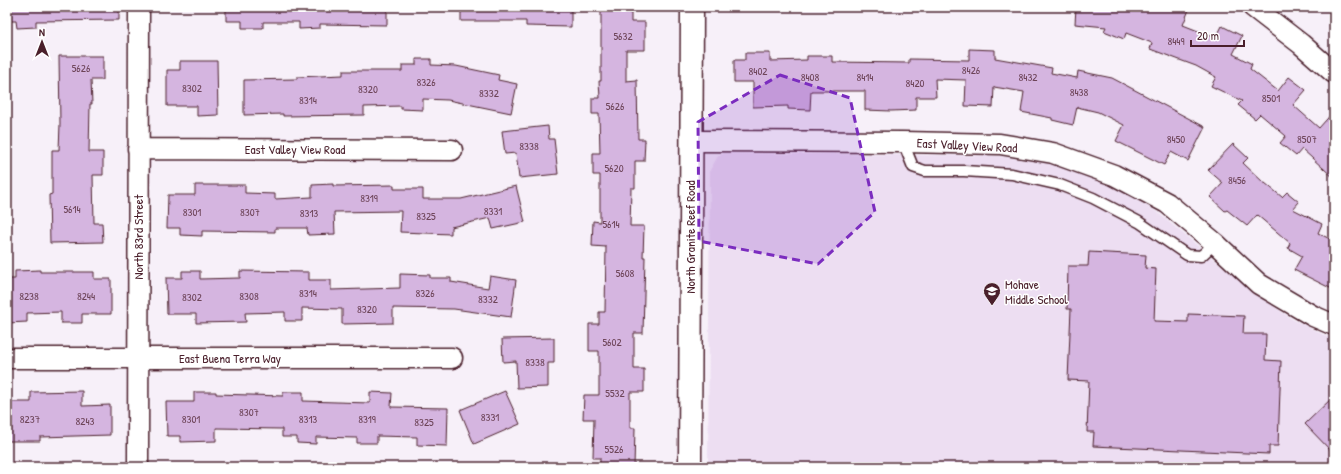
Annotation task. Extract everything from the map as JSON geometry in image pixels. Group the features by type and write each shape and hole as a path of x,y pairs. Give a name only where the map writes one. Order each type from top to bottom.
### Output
{"street":[{"name":"North 83rd Street","path":"138,467 137,358 139,7"},
{"name":"North Granite Reef Road","path":"690,467 692,7"},
{"path":"1253,7 1301,44 1334,73"},
{"name":"East Valley View Road","path":"691,141 1000,144 1053,153 1114,175 1167,203 1215,243 1258,284 1313,316 1334,325"},
{"name":"East Valley View Road","path":"138,149 452,150"},
{"name":"East Buena Terra Way","path":"7,358 452,358"}],"lane":[{"path":"903,142 913,167 925,171 964,171 1012,174 1060,185 1093,198 1139,222 1187,255 1201,256 1215,243"}],"highlighted area":[{"path":"780,75 850,98 875,212 818,264 699,241 698,122"}],"shaded area":[{"name":"Mohave Middle School","path":"724,153 999,156 1052,164 1111,185 1157,212 1256,294 1292,319 1334,340 1334,467 708,467 710,170 718,156"}],"building":[{"path":"7,7 119,7 119,20 36,21 36,27 17,28 16,21 7,21"},
{"path":"226,7 387,7 387,25 320,24 320,28 299,29 299,22 263,22 263,28 242,28 242,21 226,21"},
{"path":"461,7 571,7 571,27 526,26 526,21 461,21"},
{"path":"601,7 631,7 631,22 645,22 645,50 626,50 626,81 637,80 638,139 645,139 644,161 635,161 635,188 631,188 630,226 644,226 643,257 645,257 643,333 634,333 634,369 644,369 644,392 630,392 630,428 635,428 634,467 600,467 600,458 593,458 594,419 583,419 584,395 599,395 599,351 589,351 589,324 599,324 599,312 605,312 606,247 592,246 593,221 600,222 600,175 593,175 593,153 600,153 599,114 592,114 592,98 600,98"},
{"path":"1076,7 1190,7 1183,25 1216,38 1222,26 1242,36 1233,54 1252,64 1250,69 1278,91 1289,77 1306,90 1293,105 1319,128 1334,111 1334,178 1302,149 1296,156 1280,143 1286,136 1260,114 1255,119 1238,105 1242,101 1211,86 1216,77 1196,66 1150,49 1152,43 1126,33 1124,39 1104,31 1106,27 1075,24"},
{"path":"969,49 995,50 995,58 1052,68 1051,73 1077,78 1078,71 1112,78 1205,127 1188,161 1171,152 1164,165 1116,141 1124,125 1098,112 1077,107 1073,125 1052,120 1052,118 1021,112 1024,92 994,87 993,107 965,106 966,80 935,79 936,97 916,97 916,110 891,111 865,110 865,91 811,91 810,110 788,109 788,106 753,107 753,82 734,82 734,60 745,60 745,53 770,53 770,61 807,60 807,56 832,56 832,62 909,63 909,59 969,60"},
{"path":"59,56 103,56 103,80 91,80 92,104 90,104 89,152 103,152 103,175 93,175 94,223 102,223 103,242 50,243 49,195 52,194 52,150 59,150"},
{"path":"416,59 431,59 431,65 456,66 499,75 498,80 517,84 511,113 448,100 423,99 423,110 401,109 401,106 364,107 364,115 244,115 244,80 297,79 297,77 343,75 343,71 402,71 402,65 416,65"},
{"path":"180,61 217,61 218,115 197,116 197,106 167,106 167,70 180,70"},
{"path":"548,126 549,139 554,139 558,174 519,178 516,153 505,154 502,131"},
{"path":"1233,144 1248,158 1243,163 1264,183 1282,197 1287,192 1299,202 1293,209 1322,224 1318,233 1334,241 1334,290 1294,270 1302,256 1288,248 1290,243 1257,215 1247,226 1227,210 1225,211 1210,197 1223,183 1208,170"},
{"path":"333,184 333,186 394,185 394,189 423,189 423,199 461,199 516,186 525,222 493,229 490,218 451,227 451,234 400,232 401,211 334,212 335,234 308,235 307,228 275,228 275,232 202,231 202,236 180,235 180,228 167,228 168,195 195,195 195,185 245,185 245,193 275,194 275,199 312,197 312,185"},
{"path":"1089,252 1146,255 1145,268 1156,269 1154,321 1188,322 1188,314 1244,316 1243,334 1266,334 1265,360 1281,361 1278,446 1269,446 1269,454 1093,446 1094,432 1087,432 1089,381 1068,380 1071,309 1067,309 1068,266 1088,266"},
{"path":"40,270 40,272 94,272 94,279 111,279 111,314 82,314 82,323 61,323 61,312 27,313 27,322 7,323 7,279 15,279 15,271"},
{"path":"182,271 200,271 200,279 240,278 240,271 309,272 309,280 331,280 331,290 400,288 400,274 430,275 430,278 451,278 451,282 488,288 490,276 516,280 511,317 454,309 393,308 393,323 342,324 342,309 302,308 302,321 285,321 285,312 245,313 246,322 196,323 196,314 167,314 166,278 182,278"},
{"path":"554,338 554,363 548,363 548,387 517,388 516,361 503,362 502,339"},
{"path":"82,391 82,406 110,405 110,435 40,437 40,441 7,441 7,402 31,402 31,392"},
{"path":"505,391 520,424 474,444 460,410"},
{"path":"194,392 283,396 283,392 303,392 303,401 370,403 370,392 392,393 391,407 448,408 447,446 417,445 417,437 377,436 377,443 357,443 357,438 316,437 316,444 297,443 297,437 282,437 282,429 216,428 216,441 180,442 180,436 167,436 166,402 194,402"},
{"path":"1334,396 1334,454 1305,424"}],"place":[{"name":"Mohave Middle School","path":"992,306"}]}
